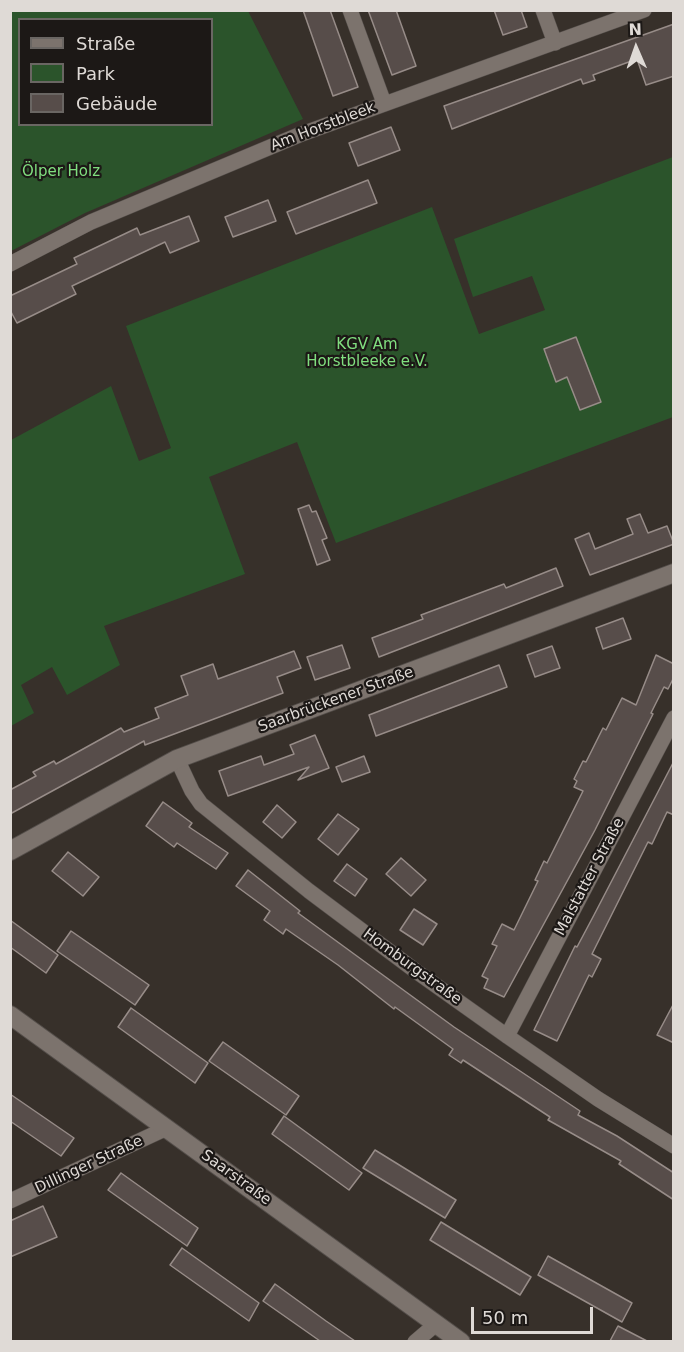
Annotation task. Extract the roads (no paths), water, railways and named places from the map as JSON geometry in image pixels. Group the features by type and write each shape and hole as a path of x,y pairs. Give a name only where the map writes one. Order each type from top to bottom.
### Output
{"street":[{"path":"350,10 384,103"},
{"path":"543,10 555,43"},
{"name":"Am Horstbleek","path":"10,264 91,222 299,135 644,10"},
{"name":"Saarbrückener Straße","path":"10,850 177,759 674,573"},
{"name":"Malstatter Straße","path":"507,1036 674,718"},
{"name":"Homburgstraße","path":"177,759 192,791 201,804 318,897 507,1036 598,1099 674,1146"},
{"name":"Saarstraße","path":"10,1015 461,1341"},
{"name":"Dillinger Straße","path":"10,1201 167,1128"},
{"path":"415,1341 436,1324"}],"park label":[{"name":"Ölper Holz","path":"61,172"},
{"name":"KGV Am Horstbleeke e.V.","path":"367,354"}]}
